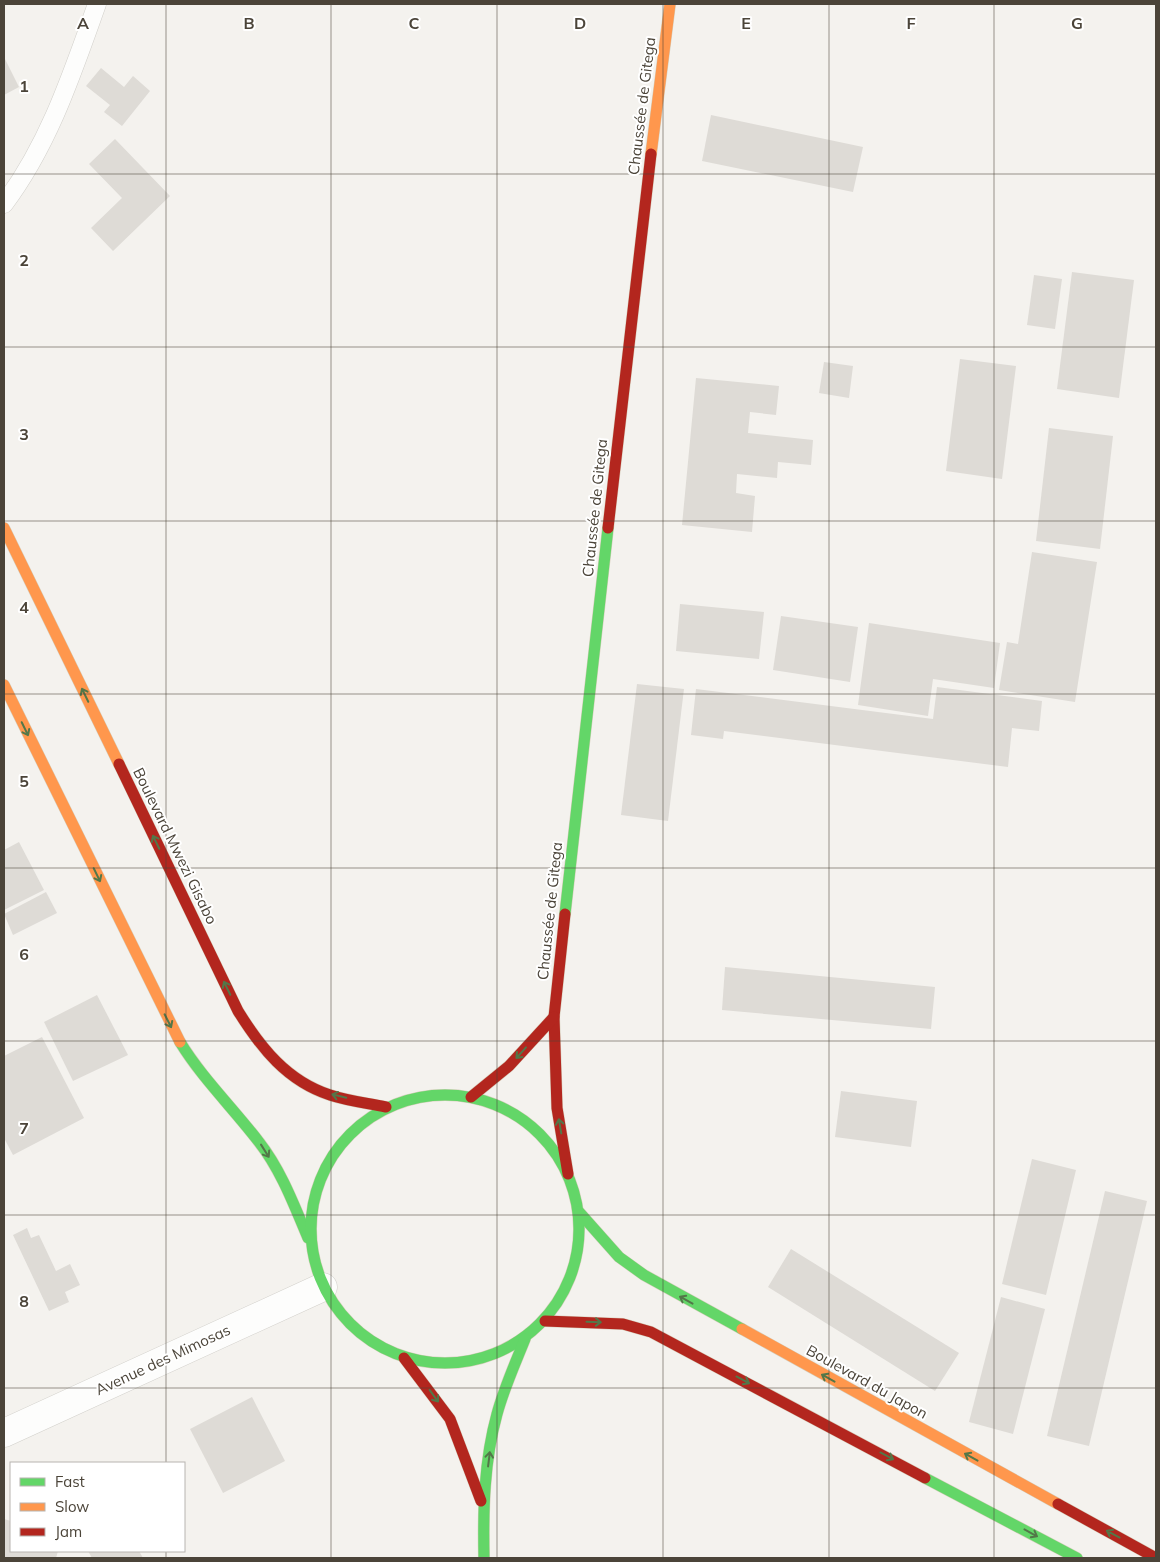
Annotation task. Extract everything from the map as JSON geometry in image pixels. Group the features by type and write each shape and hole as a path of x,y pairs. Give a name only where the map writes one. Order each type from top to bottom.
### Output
{"main road":[{"name":"Chaussée de Gitega","path":"568,1174 557,1108 554,1017 628,343 670,4"},
{"name":"Boulevard Mwezi Gisabo","path":"4,528 238,1010 259,1045 286,1072 323,1092 386,1107"},
{"path":"4,685 171,1026 189,1056 222,1100 260,1143 282,1178 311,1246 323,1287 343,1318 371,1342 404,1358 446,1365 488,1358 525,1339 545,1321 574,1270 579,1212 568,1174 552,1147 529,1124 502,1107 471,1097 428,1095 386,1107 358,1125 335,1150 319,1180 311,1213 311,1246"},
{"path":"471,1097 509,1066 554,1017"},
{"name":"Boulevard du Japon","path":"579,1212 619,1257 644,1275 1016,1487 1156,1558"},
{"path":"545,1321 623,1324 651,1332 1004,1513 1077,1558"},
{"path":"484,1558 483,1508 496,1416 506,1384 525,1339"},
{"path":"404,1358 450,1419 462,1446 483,1508"}],"street":[{"name":"Avenue des Mimosas","path":"4,1433 323,1287"}],"lane":[{"path":"4,204 20,182 62,103 97,4"}],"building":[{"path":"4,57 19,87 4,95"},
{"path":"101,68 124,87 133,76 150,91 122,126 104,112 110,105 86,86"},
{"path":"711,115 863,147 853,192 702,161"},
{"path":"115,139 170,196 113,251 91,228 122,198 89,164"},
{"path":"1072,272 1134,280 1119,398 1057,389"},
{"path":"1034,275 1062,279 1055,329 1027,325"},
{"path":"960,359 1016,366 1002,479 946,471"},
{"path":"824,362 853,366 849,398 819,393"},
{"path":"696,378 779,386 776,415 750,412 748,433 813,440 811,465 778,462 777,478 737,474 736,493 755,496 752,532 682,525"},
{"path":"1049,428 1113,436 1100,549 1036,541"},
{"path":"1032,552 1097,562 1075,702 999,690 1007,642 1018,644"},
{"path":"680,604 764,612 759,659 676,651"},
{"path":"781,616 858,627 850,682 773,670"},
{"path":"869,623 1000,643 994,688 933,679 928,716 858,705"},
{"path":"637,684 684,689 668,821 621,815"},
{"path":"937,687 1042,701 1039,731 1012,728 1008,767 724,731 723,739 691,735 696,689 933,719"},
{"path":"19,842 44,890 4,910 4,850"},
{"path":"46,892 57,913 13,935 4,914"},
{"path":"725,967 935,987 931,1029 722,1010"},
{"path":"97,995 128,1055 73,1081 44,1022"},
{"path":"42,1037 84,1118 13,1155 4,1138 4,1056"},
{"path":"841,1091 917,1101 911,1147 835,1137"},
{"path":"1032,1159 1076,1170 1046,1295 1002,1284"},
{"path":"1105,1191 1147,1201 1089,1446 1047,1436"},
{"path":"27,1228 31,1238 39,1235 56,1271 70,1264 80,1285 65,1292 69,1302 49,1311 13,1235"},
{"path":"791,1249 959,1353 935,1391 768,1287"},
{"path":"1001,1297 1045,1309 1013,1434 969,1422"},
{"path":"252,1397 285,1461 223,1493 190,1429"},
{"path":"4,1519 10,1521 10,1552 58,1552 56,1558 4,1558"},
{"path":"89,1552 140,1552 143,1558 92,1558"}],"traffic: fast":[{"path":"565,914 608,528"},
{"path":"180,1042 198,1068 267,1153 286,1188 308,1238"},
{"path":"432,1095 458,1095 484,1100 508,1110 520,1117 540,1134 557,1154 574,1190 579,1216 579,1229 579,1242 574,1268 557,1304 540,1324 520,1341 484,1358 458,1363 432,1363 406,1358 382,1348 360,1333 341,1314 326,1292 316,1268 311,1242 311,1216 316,1190 326,1166 341,1144 360,1125 382,1110 406,1100 432,1095"},
{"path":"579,1212 619,1257 644,1275 742,1329"},
{"path":"484,1558 485,1486 489,1450 503,1395 525,1339"},
{"path":"925,1478 1077,1558"}],"traffic: slow":[{"path":"651,154 670,4"},
{"path":"4,528 119,764"},
{"path":"4,685 180,1042"},
{"path":"742,1329 1058,1504"}],"traffic: jam":[{"path":"608,528 651,154"},
{"path":"119,764 238,1011 256,1038 276,1062 315,1089 344,1099 386,1107"},
{"path":"565,914 554,1017 557,1108 568,1174"},
{"path":"471,1097 509,1066 554,1017"},
{"path":"545,1321 623,1324 651,1332 925,1478"},
{"path":"404,1358 450,1419 481,1501"},
{"path":"1058,1504 1156,1558"}]}
